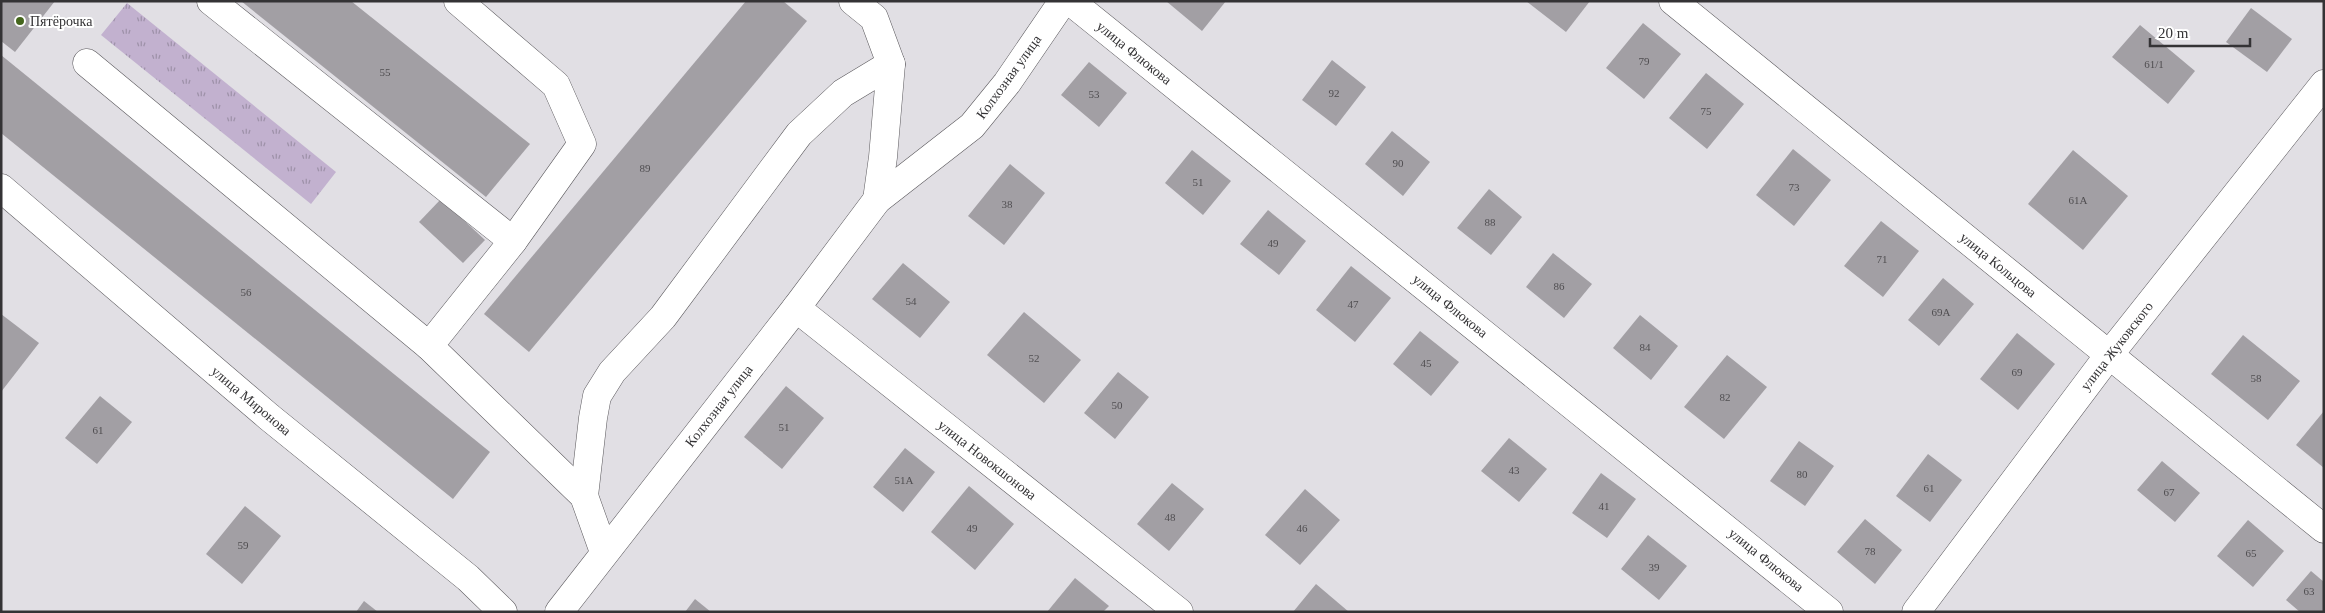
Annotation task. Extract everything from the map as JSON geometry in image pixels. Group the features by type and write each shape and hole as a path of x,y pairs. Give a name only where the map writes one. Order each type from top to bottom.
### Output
{"street":[{"path":"211,1 513,241"},
{"path":"429,346 513,241 582,144 556,85 458,1"},
{"name":"Колхозная улица","path":"853,1 874,18 891,64 883,157 877,200"},
{"name":"Колхозная улица","path":"559,612 796,308 877,200 972,126 1007,83 1063,1"},
{"name":"улица Флюкова","path":"1070,1 1830,612"},
{"name":"улица Кольцова","path":"1673,1 2324,530"},
{"path":"87,63 429,346 584,496 604,552"},
{"path":"584,496 596,404 603,385 612,372 663,317 799,134 843,94 891,64"},
{"name":"улица Жуковского","path":"1916,612 2109,356 2324,84"},
{"name":"улица Миронова","path":"1,188 269,416 468,578 502,612"},
{"name":"улица Новокшонова","path":"796,308 1179,612"}],"green space":[{"path":"127,3 336,172 311,204 101,35"}],"building":[{"name":"Пятёрочка","path":"1,1 55,1 15,52 1,41"},
{"path":"241,1 351,1 530,144 486,197"},
{"path":"746,1 783,1 807,21 529,352 484,314"},
{"path":"1166,1 1226,1 1202,31"},
{"path":"1526,1 1590,1 1566,32"},
{"path":"2251,8 2292,39 2267,72 2226,42"},
{"path":"1643,23 1681,54 1644,99 1606,68"},
{"path":"2140,25 2195,71 2168,104 2112,57"},
{"path":"1,55 490,452 453,499 1,133"},
{"path":"1332,60 1366,87 1336,126 1302,100"},
{"path":"1089,62 1127,93 1099,127 1061,95"},
{"path":"1706,73 1744,104 1707,149 1669,118"},
{"path":"1392,131 1430,162 1403,196 1365,164"},
{"path":"1793,149 1831,180 1794,226 1756,195"},
{"path":"1192,150 1231,181 1203,215 1165,183"},
{"path":"2073,150 2128,196 2083,250 2028,204"},
{"path":"1010,164 1045,193 1004,245 968,216"},
{"path":"1489,189 1522,217 1491,255 1457,228"},
{"path":"441,199 485,240 463,263 419,222"},
{"path":"1268,210 1306,241 1279,275 1240,244"},
{"path":"1881,221 1919,251 1883,297 1844,266"},
{"path":"1553,253 1592,284 1564,318 1526,287"},
{"path":"903,263 950,302 920,338 872,299"},
{"path":"1351,266 1391,298 1355,342 1316,310"},
{"path":"1943,278 1974,304 1939,346 1908,320"},
{"path":"1024,312 1081,360 1044,403 987,355"},
{"path":"1,314 39,343 1,392"},
{"path":"1640,315 1678,346 1651,380 1613,348"},
{"path":"1420,331 1459,362 1431,396 1393,364"},
{"path":"2017,333 2055,364 2018,410 1980,379"},
{"path":"2243,335 2300,381 2268,420 2211,374"},
{"path":"1727,355 1767,387 1724,439 1684,407"},
{"path":"1118,372 1149,397 1115,439 1084,413"},
{"path":"786,386 824,418 782,469 744,437"},
{"path":"100,396 132,422 97,464 65,438"},
{"path":"2324,411 2324,468 2296,445"},
{"path":"1509,438 1547,469 1519,502 1481,471"},
{"path":"1799,441 1834,466 1805,506 1770,481"},
{"path":"905,448 935,472 903,512 873,487"},
{"path":"1928,454 1962,480 1930,522 1896,496"},
{"path":"2162,461 2200,493 2175,522 2137,490"},
{"path":"1601,473 1636,499 1607,538 1572,513"},
{"path":"1172,483 1204,509 1169,551 1137,524"},
{"path":"969,486 1014,524 975,570 931,532"},
{"path":"1305,489 1340,520 1300,565 1265,535"},
{"path":"245,506 281,536 242,584 206,554"},
{"path":"1865,519 1902,550 1875,584 1837,552"},
{"path":"2248,520 2284,551 2253,587 2217,556"},
{"path":"1648,535 1687,566 1659,600 1621,569"},
{"path":"2311,571 2324,582 2324,612 2300,612 2286,600"},
{"path":"1075,578 1109,606 1103,612 1047,612"},
{"path":"1316,584 1349,612 1293,612"},
{"path":"695,599 711,612 685,612"},
{"path":"364,601 378,612 356,612"}],"place":[{"name":"Пятёрочка","path":"20,21"}]}
